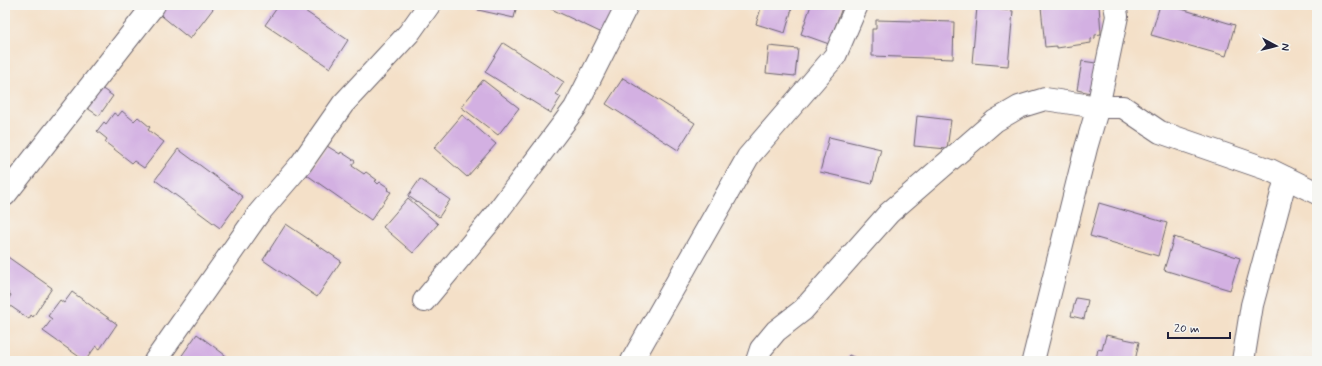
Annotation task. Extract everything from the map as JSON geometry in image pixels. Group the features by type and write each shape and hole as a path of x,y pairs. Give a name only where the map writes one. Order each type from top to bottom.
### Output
{"street":[{"path":"5,195 154,5"},
{"path":"155,361 258,213 301,164 343,104 409,33 429,5"},
{"path":"424,301 492,219 575,108 627,5"},
{"path":"632,361 748,157 835,56 857,5"},
{"path":"1033,361 1086,148 1098,107 1118,16 1115,5"},
{"path":"757,361 761,349 776,331 803,310 889,213 995,122 1019,107 1045,99 1098,107 1123,108 1160,132 1270,170 1317,192"},
{"path":"1243,361 1252,305 1286,178"}],"building":[{"path":"162,5 216,5 190,39 157,12"},
{"path":"279,5 296,5 348,40 330,68 265,25"},
{"path":"479,5 517,5 514,18 478,10"},
{"path":"543,5 606,5 614,9 602,33"},
{"path":"762,5 793,5 785,33 756,24"},
{"path":"811,5 843,5 829,44 801,34"},
{"path":"1056,5 1099,5 1101,34 1095,35 1095,38 1091,39 1091,43 1057,48 1057,46 1045,47 1041,7"},
{"path":"1160,5 1168,5 1235,25 1226,56 1151,35"},
{"path":"977,7 1013,11 1008,66 972,63"},
{"path":"876,20 954,22 953,59 872,56 872,29 876,29"},
{"path":"503,43 564,82 556,94 561,97 551,113 485,72"},
{"path":"769,46 798,49 795,76 766,73"},
{"path":"1082,61 1096,63 1091,93 1077,90"},
{"path":"623,78 695,123 678,150 606,104"},
{"path":"483,80 519,108 498,135 461,107"},
{"path":"101,88 113,96 99,116 87,108"},
{"path":"122,111 134,121 138,117 150,127 148,130 164,142 144,168 134,161 132,163 105,142 107,139 97,131 104,122 106,124 114,113 118,116"},
{"path":"462,115 496,144 467,177 434,148"},
{"path":"917,116 951,120 947,149 914,146"},
{"path":"829,137 881,149 872,184 820,172"},
{"path":"327,146 340,154 341,152 355,161 352,166 364,174 366,172 377,180 375,181 378,184 380,182 389,188 387,190 391,192 371,220 307,175"},
{"path":"178,149 243,197 220,228 155,180"},
{"path":"420,179 450,200 439,217 408,196"},
{"path":"408,198 438,224 413,253 383,227"},
{"path":"1099,203 1167,223 1158,256 1090,236"},
{"path":"286,224 341,261 317,297 263,260"},
{"path":"1174,237 1240,258 1230,290 1164,270"},
{"path":"5,255 52,288 33,317 31,315 29,319 6,303 11,295 5,290"},
{"path":"72,292 117,324 100,349 96,346 85,361 43,331 52,319 48,316 60,300 64,303"},
{"path":"1076,298 1088,300 1084,319 1071,316"},
{"path":"197,334 233,361 178,361"},
{"path":"1106,335 1139,342 1135,361 1097,361 1098,349 1102,350"},
{"path":"849,355 862,361 846,361"}]}
